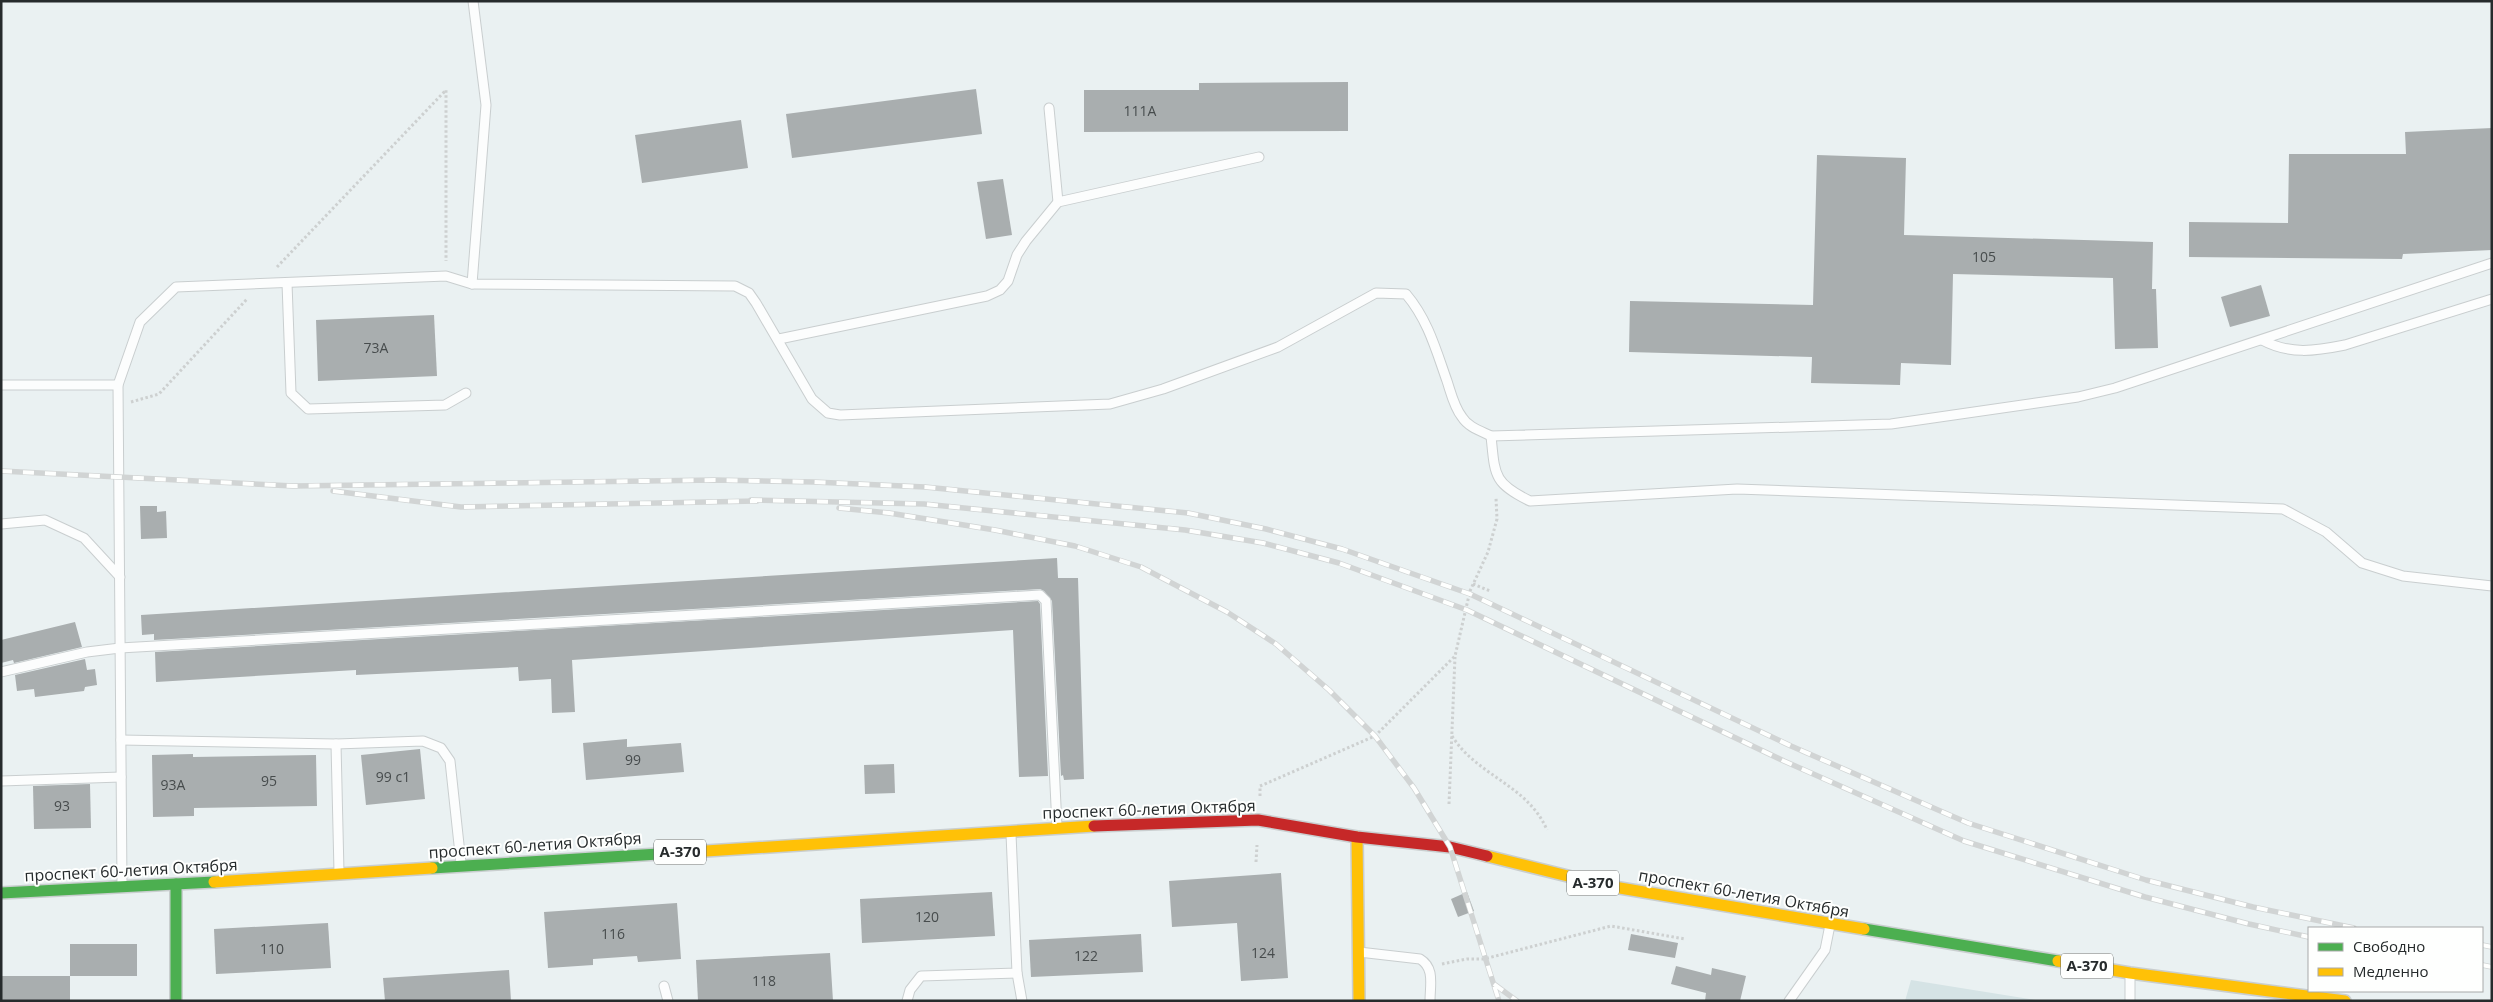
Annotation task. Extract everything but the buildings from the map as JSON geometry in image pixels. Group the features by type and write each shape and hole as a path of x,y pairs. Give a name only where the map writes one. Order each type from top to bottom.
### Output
{"main road":[{"name":"проспект 60-летия Октября","path":"1,893 122,888 1155,822 1258,820 1357,837 1450,847 1608,886 1830,924 2130,973 2345,1001"},
{"path":"1357,837 1359,1001"},
{"path":"176,884 176,1001"}],"lane":[{"path":"472,284 486,105 473,1"},
{"path":"1049,108 1058,202"},
{"path":"778,340 987,296 1000,290 1008,282 1017,255 1058,202 1259,157"},
{"path":"122,888 118,385 140,322 176,287 446,276 472,284 735,286 748,293 812,399 828,413 840,415 1110,404 1163,389 1278,347 1376,293 1406,294 1418,309 1429,329 1462,419 1475,429 1491,436 1891,424 2097,394 2492,263"},
{"path":"287,283 291,393 308,410 445,405 466,393"},
{"path":"2262,340 2278,349 2324,350 2492,299"},
{"path":"1,385 118,385"},
{"path":"1491,436 1494,467 1506,490 1530,501 1737,489 2283,509 2326,532 2362,563 2403,576 2492,586"},
{"path":"1,524 45,520 84,538 120,577"},
{"path":"1,672 87,652 120,648 1040,595 1046,601 1058,828"},
{"path":"121,740 336,744 423,741 441,748 450,761 462,866"},
{"path":"336,744 339,874"},
{"path":"1,781 121,778"},
{"path":"1011,832 1017,973 1022,1001"},
{"path":"1789,1001 1825,950 1830,924"},
{"path":"1358,952 1420,959 1430,968 1430,1001"},
{"path":"908,1001 910,990 921,976 1017,973"},
{"path":"2130,973 2130,1001"},
{"path":"664,986 668,1001"}],"path":[{"path":"118,405 159,394 446,90 446,276"},
{"path":"1449,804 1455,656 1474,584 1488,552 1497,519 1494,467"},
{"path":"1474,584 1490,591"},
{"path":"1256,862 1260,786 1375,736 1455,656"},
{"path":"1452,736 1460,750 1524,796 1535,808 1547,830"},
{"path":"1430,968 1451,960 1484,959 1611,926 1686,939"}],"shaded area":[{"path":"1911,980 2042,1001 1905,1001"}],"railway":[{"path":"1,471 293,486 715,480 814,482 925,487 1188,513 1266,529 1342,549 1470,594 1791,746 1968,823 2146,880 2253,907 2349,927"},
{"path":"333,491 461,507 757,501"},
{"path":"751,500 924,504 1185,530 1263,543 1339,563 1467,610 1784,761 1964,841 2145,897 2249,924 2308,937"},
{"path":"839,508 889,513 995,530 1075,546 1141,567 1227,612 1276,644 1329,690 1375,736 1414,788 1450,847 1499,1001"},
{"path":"2483,945 2492,947"},
{"path":"2483,965 2492,967"},
{"path":"1494,984 1517,1001"}],"traffic: fast":[{"path":"432,868 675,853"},
{"path":"1,893 214,882"},
{"path":"176,884 176,1001"},
{"path":"1864,929 2058,961"}],"traffic: slow":[{"path":"675,853 1094,826"},
{"path":"1357,837 1359,1001"},
{"path":"1487,856 1608,886 1864,929"},
{"path":"214,882 432,868"},
{"path":"2058,961 2130,973 2345,1001"}],"traffic: jam":[{"path":"1094,826 1258,820 1357,837 1450,847 1487,856"}]}
